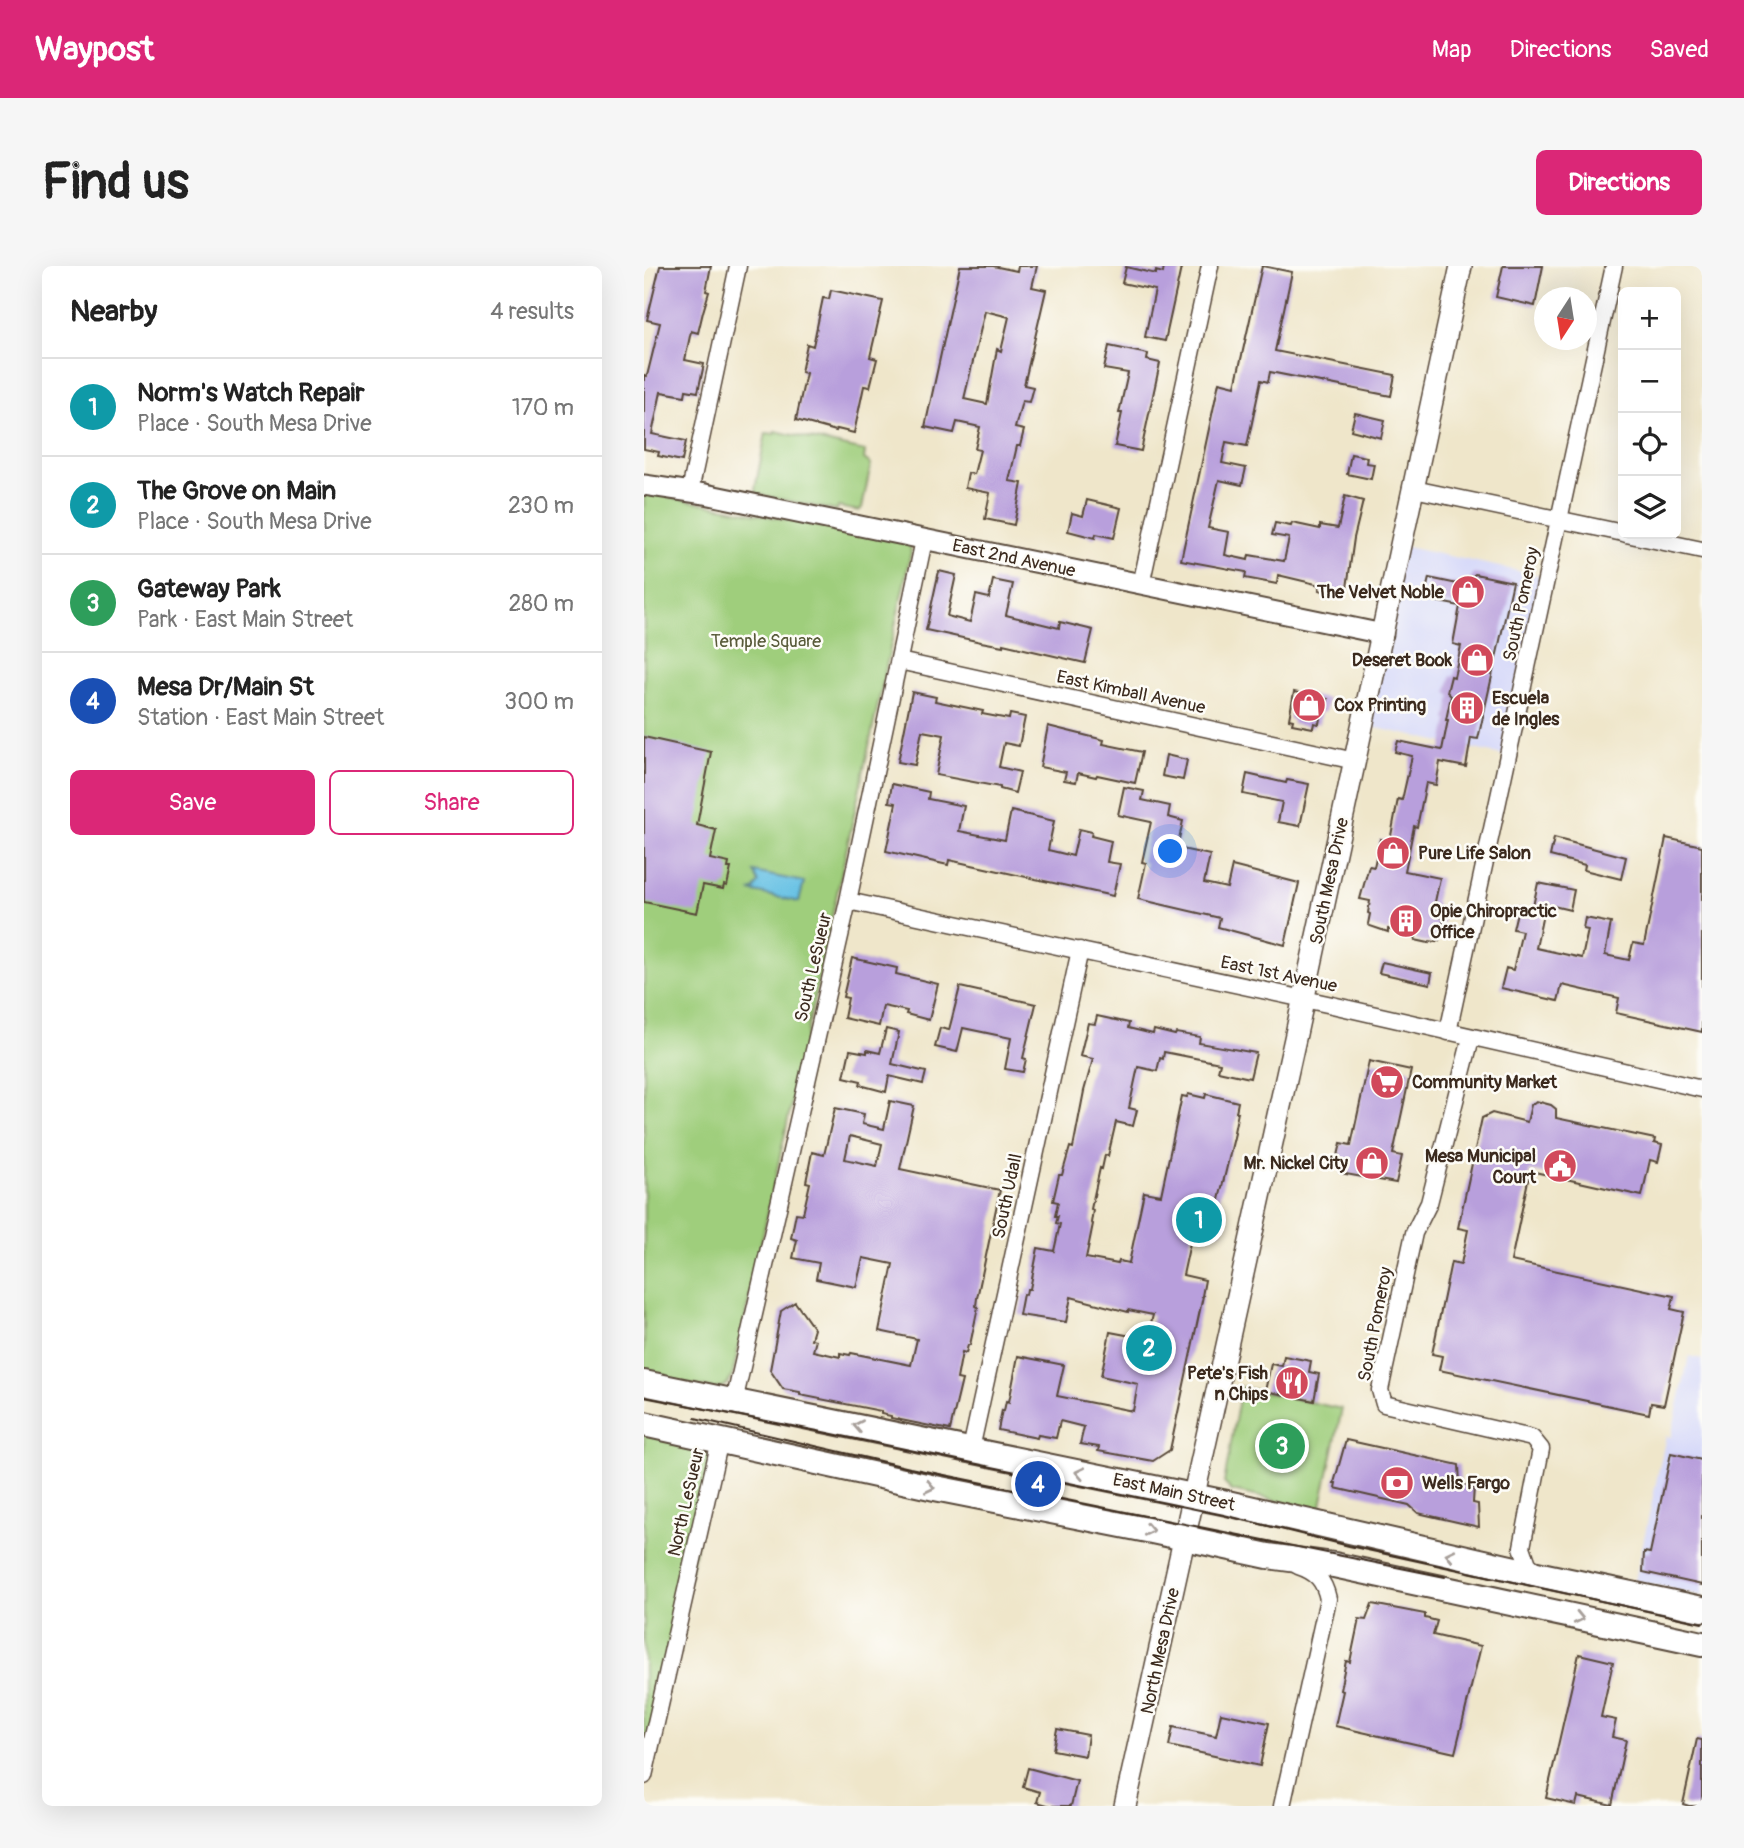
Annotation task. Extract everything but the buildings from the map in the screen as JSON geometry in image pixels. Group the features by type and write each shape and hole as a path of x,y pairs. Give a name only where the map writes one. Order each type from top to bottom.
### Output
{"main road":[{"name":"South Mesa Drive","path":"1195,1497 1461,266"},
{"name":"East Main Street","path":"644,1383 971,1449 1702,1609"},
{"path":"644,1424 922,1485 1268,1556 1363,1572 1702,1644"},
{"name":"North Mesa Drive","path":"1125,1806 1195,1497"}],"street":[{"path":"690,491 738,266"},
{"path":"1141,585 1210,266"},
{"name":"South Pomeroy","path":"1448,1031 1614,266"},
{"name":"East 2nd Avenue","path":"644,485 690,491 1383,634"},
{"path":"1414,489 1618,532"},
{"path":"1652,539 1702,550"},
{"name":"South LeSueur","path":"734,1402 848,901 925,540"},
{"name":"East Kimball Avenue","path":"899,660 1355,761"},
{"name":"East 1st Avenue","path":"848,901 1303,999 1702,1089"},
{"name":"South Udall","path":"971,1449 1080,950"},
{"name":"South Pomeroy","path":"1471,1038 1429,1203 1414,1233 1380,1390 1384,1404 1532,1438 1541,1449 1522,1547"},
{"name":"North LeSueur","path":"644,1776 720,1440"},
{"path":"1490,1564 1509,1560 1522,1547 1528,1564 1541,1575"},
{"path":"1268,1556 1312,1571 1324,1583 1328,1599"},
{"path":"1282,1806 1328,1599 1343,1577 1363,1572"}],"shaded area":[{"path":"1402,546 1546,577 1507,756 1363,725"},
{"path":"1689,1356 1702,1359 1702,1596 1635,1581 1666,1436 1671,1437"}],"green space":[{"path":"775,431 865,451 864,459 871,464 862,508 859,511 838,507 837,511 757,494 755,489 766,433 775,434"},
{"name":"Temple Square","path":"644,492 907,543 911,552 733,1373 726,1384 714,1389 644,1376"},
{"path":"1241,1387 1342,1409 1320,1510 1232,1491 1224,1483"},
{"path":"644,1424 720,1440 644,1776"}],"water":[{"path":"754,872 804,882 799,902 750,891 759,883"}],"tram line":[{"path":"644,1397 1224,1515 1349,1546 1702,1623"},
{"path":"695,1418 910,1468 1445,1577"}],"place":[{"name":"The Velvet Noble","path":"1468,592"},
{"name":"Deseret Book","path":"1477,660"},
{"name":"Cox Printing","path":"1309,705"},
{"name":"Escuela de Ingles","path":"1467,708"},
{"name":"Pure Life Salon","path":"1393,853"},
{"name":"Opie Chiropractic Office","path":"1406,921"},
{"name":"Community Market","path":"1387,1082"},
{"name":"Mr. Nickel City","path":"1372,1163"},
{"name":"Mesa Municipal Court","path":"1560,1166"},
{"name":"Norm's Watch Repair","path":"1199,1220"},
{"name":"The Grove on Main","path":"1149,1348"},
{"name":"Pete's Fish n Chips","path":"1292,1383"},
{"name":"Gateway Park","path":"1282,1446"},
{"name":"Wells Fargo","path":"1397,1483"},
{"name":"Mesa Dr/Main St","path":"1038,1484"}]}
